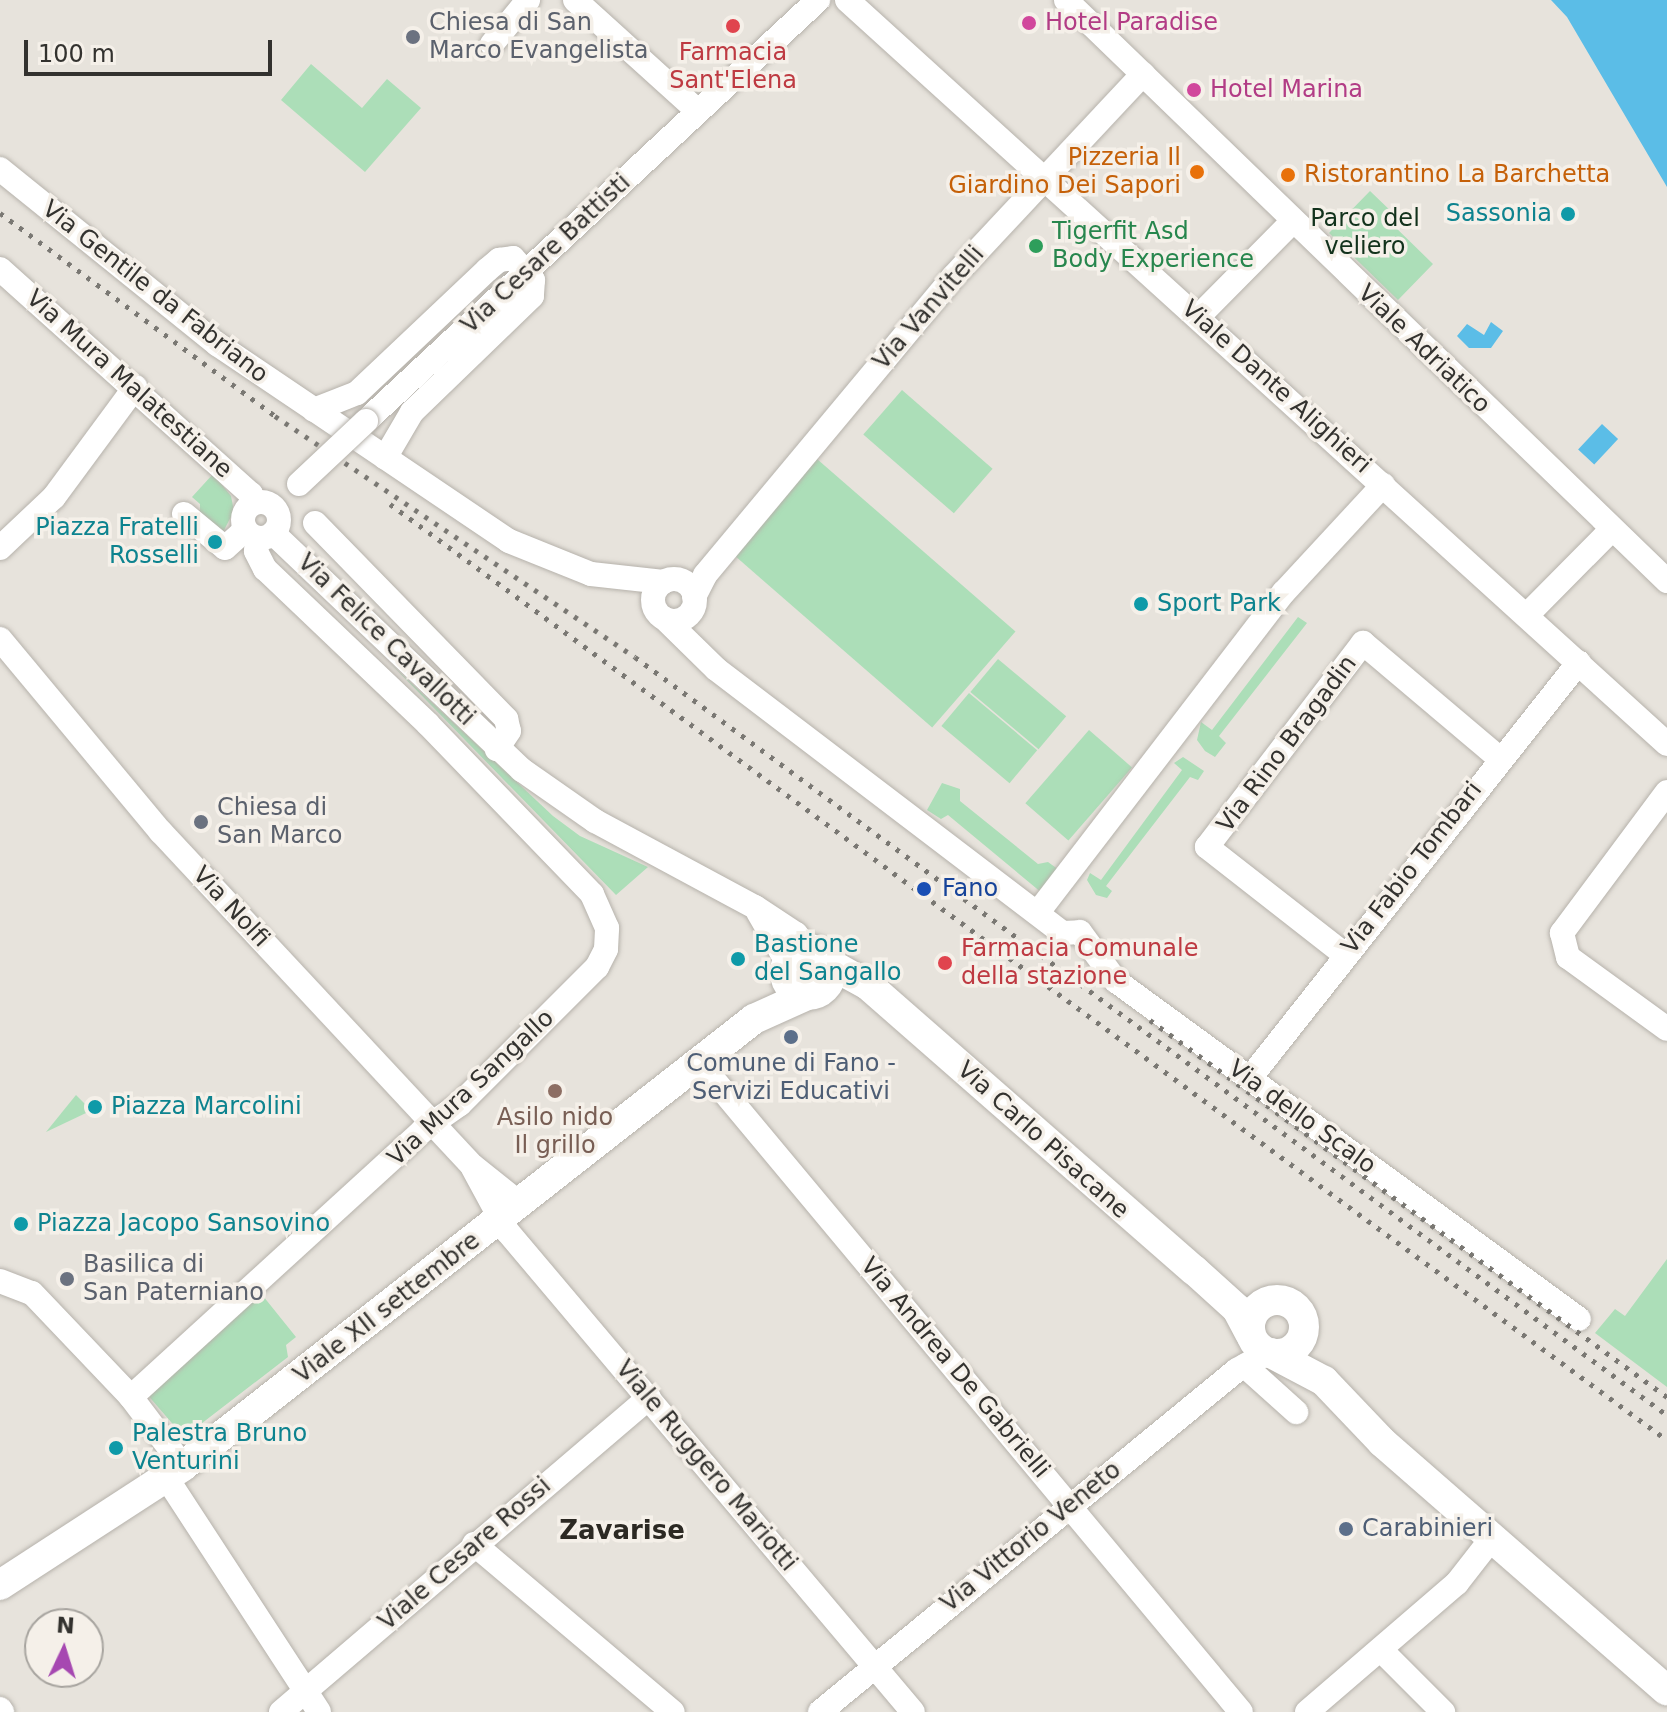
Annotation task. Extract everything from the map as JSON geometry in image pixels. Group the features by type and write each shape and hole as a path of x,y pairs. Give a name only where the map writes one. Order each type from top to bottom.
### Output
{"main road":[{"name":"Via Carlo Pisacane","path":"805,973 857,977 1237,1309 1258,1349 1324,1381 1382,1442 1667,1691"},
{"name":"Viale XII settembre","path":"2,1584 174,1472 754,1019 805,973"},
{"name":"Via Carlo Pisacane","path":"1194,1270 1267,1301 1282,1300 1296,1307 1324,1381"},
{"path":"1267,1301 1255,1310 1258,1349 1293,1348 1304,1333"}],"street":[{"path":"492,44 528,0"},
{"path":"575,0 698,111"},
{"name":"Via Cesare Battisti","path":"263,504 299,484 818,0"},
{"name":"Viale Dante Alighieri","path":"847,0 1667,744"},
{"name":"Viale Adriatico","path":"1066,0 1292,222 1667,581"},
{"name":"Via Vanvitelli","path":"694,602 726,551 953,277 1143,74"},
{"name":"Via Gentile da Fabriano","path":"0,169 161,302 314,410 509,541 573,569 618,579 670,580"},
{"path":"1198,317 1292,222"},
{"path":"314,410 357,393 499,260 513,258 528,272 535,286 532,296 412,412 385,458"},
{"name":"Via Mura Malatestiane","path":"0,269 263,504"},
{"path":"0,548 54,497 135,387"},
{"path":"1039,911 1284,592 1383,485"},
{"path":"184,514 225,548 259,534 243,514 263,504"},
{"name":"Via Mura Sangallo","path":"131,1397 437,1123 597,967 606,949 602,911 471,767 265,569 256,551 259,534 279,523 263,504"},
{"name":"Via Felice Cavallotti","path":"315,523 506,719 509,731 497,749"},
{"path":"1527,615 1612,529"},
{"name":"Via Felice Cavallotti","path":"259,534 497,749 580,812 755,907 796,934 805,973"},
{"name":"Via Vanvitelli","path":"670,580 726,551"},
{"name":"Via Gentile da Fabriano","path":"618,579 659,614"},
{"path":"694,602 679,621 659,614 653,596 670,580 688,585 694,602 716,669"},
{"name":"Via dello Scalo","path":"659,614 716,669 1039,911 1063,933 1080,932 1116,981 1579,1319"},
{"name":"Via Nolfi","path":"0,639 161,832 437,1123 508,1212"},
{"name":"Via Rino Bragadin","path":"1344,954 1207,847 1363,643 1499,758"},
{"name":"Via Fabio Tombari","path":"1250,1078 1499,758 1579,662"},
{"path":"1667,792 1562,933 1568,957 1667,1029"},
{"name":"Via Andrea De Gabrielli","path":"699,1062 1241,1712"},
{"name":"Viale Ruggero Mariotti","path":"508,1212 649,1398 913,1712"},
{"path":"0,1281 32,1293 131,1397 312,1702"},
{"name":"Via Vittorio Veneto","path":"820,1712 1258,1349"},
{"name":"Via Carlo Pisacane","path":"1258,1349 1296,1412"},
{"name":"Viale Cesare Rossi","path":"281,1712 312,1702 474,1544 649,1398"},
{"path":"1316,1705 1457,1583 1492,1538"},
{"path":"474,1544 673,1712"},
{"path":"1381,1650 1443,1712"}],"green space":[{"path":"311,64 362,108 387,79 421,108 365,172 281,100"},
{"name":"Parco del veliero","path":"1370,191 1395,215 1389,221 1433,264 1398,300 1329,233"},
{"path":"902,390 993,469 954,513 863,435"},
{"path":"817,459 1015,632 932,727 734,555"},
{"path":"213,474 231,496 234,511 222,534 200,515 200,504 192,497"},
{"path":"1298,617 1307,623 1219,736 1226,743 1215,757 1205,751 1197,740 1201,722 1212,730"},
{"path":"998,659 1066,716 1039,749 970,692"},
{"path":"391,664 553,816 580,836 648,867 616,895"},
{"path":"969,693 1037,750 1010,783 941,726"},
{"path":"1089,730 1132,767 1068,841 1025,803"},
{"path":"1183,757 1204,771 1198,780 1190,777 1106,886 1112,891 1107,898 1096,895 1087,880 1090,873 1101,880 1182,770 1174,763"},
{"path":"942,783 960,789 960,801 1038,864 1048,862 1059,870 1042,893 948,815 941,819 927,810"},
{"path":"76,1095 87,1106 86,1113 46,1132"},
{"path":"1667,1259 1667,1387 1595,1333 1615,1309 1625,1316"},
{"path":"259,1291 296,1337 286,1345 288,1357 184,1437 145,1392"}],"water":[{"path":"1551,0 1667,0 1667,187 1567,17"},
{"path":"1491,322 1503,331 1491,348 1469,348 1457,336 1467,324 1484,335"},
{"path":"1602,424 1618,439 1594,465 1578,450"}],"railway":[{"path":"0,213 275,416 635,657 1667,1415"},
{"path":"390,504 1667,1440"},
{"path":"1150,1020 1667,1397"}],"place":[{"name":"Hotel Paradise","path":"1029,23"},
{"name":"Farmacia Sant'Elena","path":"733,26"},
{"name":"Chiesa di San Marco Evangelista","path":"413,37"},
{"name":"Hotel Marina","path":"1194,90"},
{"name":"Pizzeria Il Giardino Dei Sapori","path":"1197,172"},
{"name":"Ristorantino La Barchetta","path":"1288,175"},
{"name":"Sassonia","path":"1568,214"},
{"name":"Tigerfit Asd Body Experience","path":"1036,246"},
{"name":"Piazza Fratelli Rosselli","path":"215,542"},
{"name":"Sport Park","path":"1141,604"},
{"name":"Chiesa di San Marco","path":"201,822"},
{"name":"Fano","path":"924,889"},
{"name":"Bastione del Sangallo","path":"738,959"},
{"name":"Farmacia Comunale della stazione","path":"945,963"},
{"name":"Comune di Fano - Servizi Educativi","path":"791,1037"},
{"name":"Asilo nido Il grillo","path":"555,1091"},
{"name":"Piazza Marcolini","path":"95,1107"},
{"name":"Piazza Jacopo Sansovino","path":"21,1224"},
{"name":"Basilica di San Paterniano","path":"67,1279"},
{"name":"Palestra Bruno Venturini","path":"116,1448"},
{"name":"Carabinieri","path":"1346,1529"}],"district":[{"name":"Zavarise","path":"622,1531"}]}
